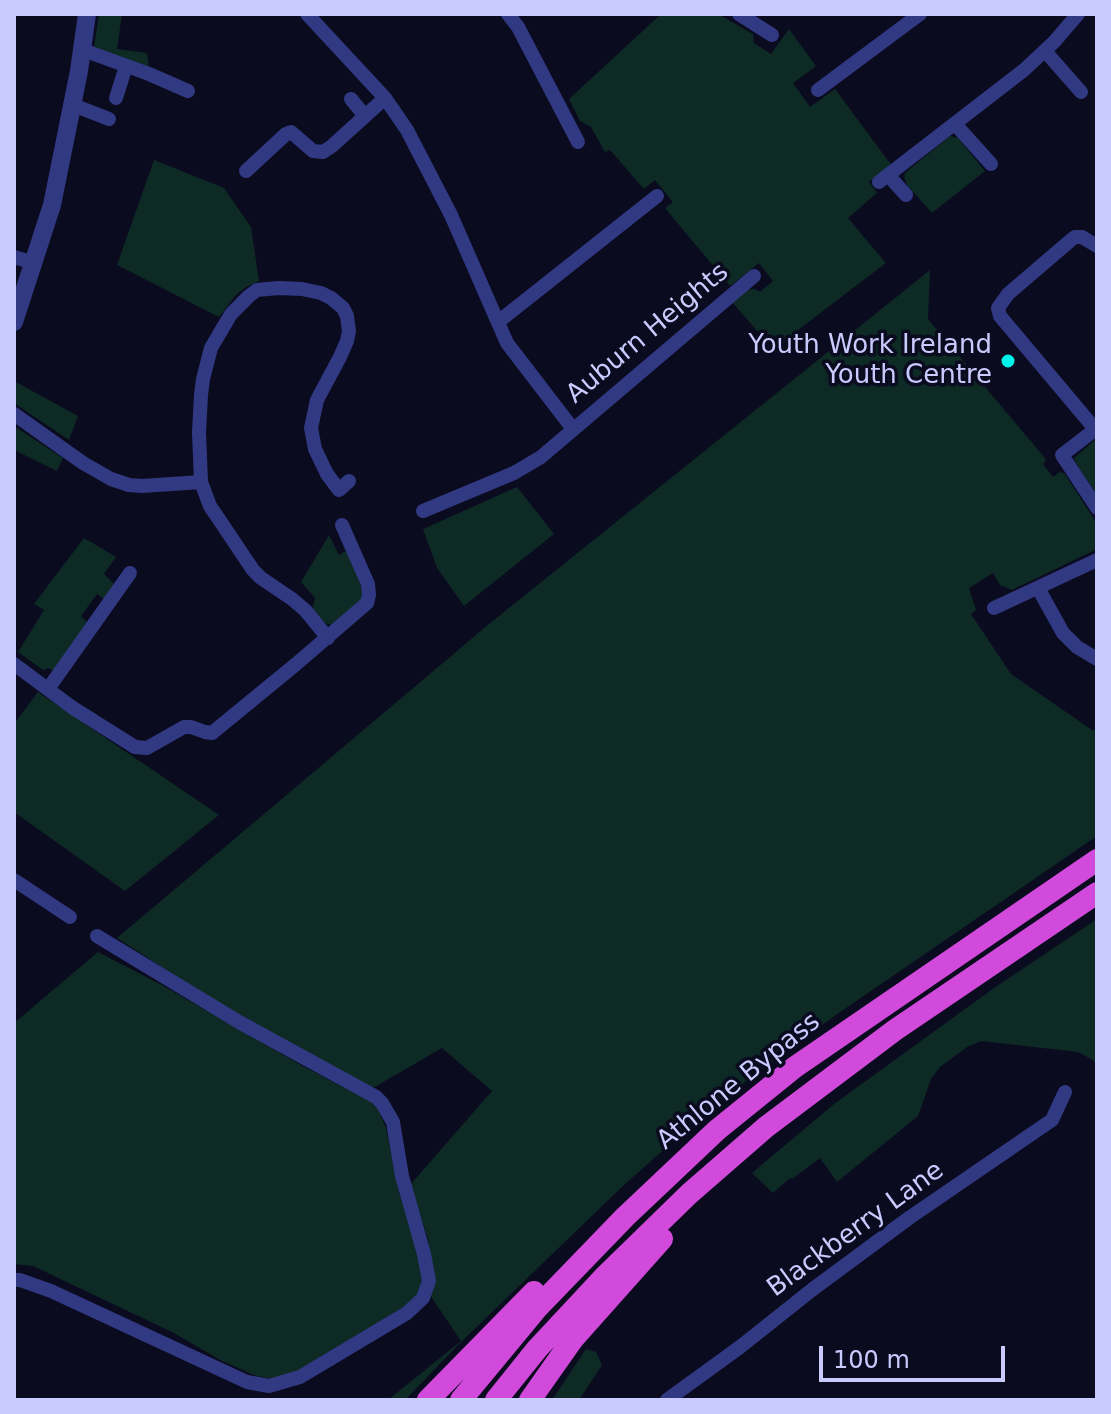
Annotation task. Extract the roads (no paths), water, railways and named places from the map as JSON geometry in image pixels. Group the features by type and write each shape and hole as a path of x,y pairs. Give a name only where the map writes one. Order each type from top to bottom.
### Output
{"highway":[{"name":"Athlone Bypass","path":"461,1400 538,1307 625,1217 717,1130 795,1067 1097,860"},
{"name":"Athlone Bypass","path":"496,1400 537,1349 596,1285 689,1194 766,1127 895,1030 1097,893"},
{"path":"530,1400 573,1339 664,1236 739,1163 895,1030"},
{"path":"428,1400 592,1234 669,1164 717,1130"}],"street":[{"path":"14,322 20,262 52,205 73,105 87,14"},
{"name":"Auburn Heights","path":"307,14 385,98 407,130 433,178 511,350 573,429"},
{"path":"510,14 578,142"},
{"path":"739,14 772,35"},
{"path":"818,90 920,14"},
{"path":"906,195 883,178 1045,51 1078,14"},
{"path":"83,50 188,91"},
{"path":"1045,51 1081,92"},
{"path":"73,105 111,114 126,66"},
{"path":"246,171 291,132 313,151 323,152 385,98"},
{"path":"351,99 365,116"},
{"path":"955,124 991,164"},
{"path":"498,322 657,196"},
{"path":"1097,246 1087,239 1075,237 1008,294 998,308 1000,316 1096,429 1056,460 1097,508"},
{"name":"Auburn Heights","path":"423,511 541,457 754,276"},
{"path":"328,638 305,610 253,570 210,506 201,482 199,432 206,365 211,348 231,314 257,290 290,287 321,293 339,304 347,316 347,341 317,400 311,428 315,449 327,474 339,490 349,481"},
{"path":"14,414 111,479 142,486 201,482"},
{"path":"14,664 127,743 139,748 147,748 184,727 212,733 367,603 368,584 342,525"},
{"path":"994,608 1097,560"},
{"path":"48,689 130,573"},
{"path":"1038,588 1063,633 1077,647 1097,659"},
{"path":"14,880 70,917"},
{"path":"14,1280 51,1291 247,1382 269,1386 300,1377 407,1313 423,1298 429,1281 402,1176 393,1122 382,1103 239,1022 97,936"},
{"name":"Blackberry Lane","path":"667,1400 909,1218 1052,1120 1065,1092"}],"place":[{"name":"Youth Work Ireland Youth Centre","path":"1008,361"}]}
